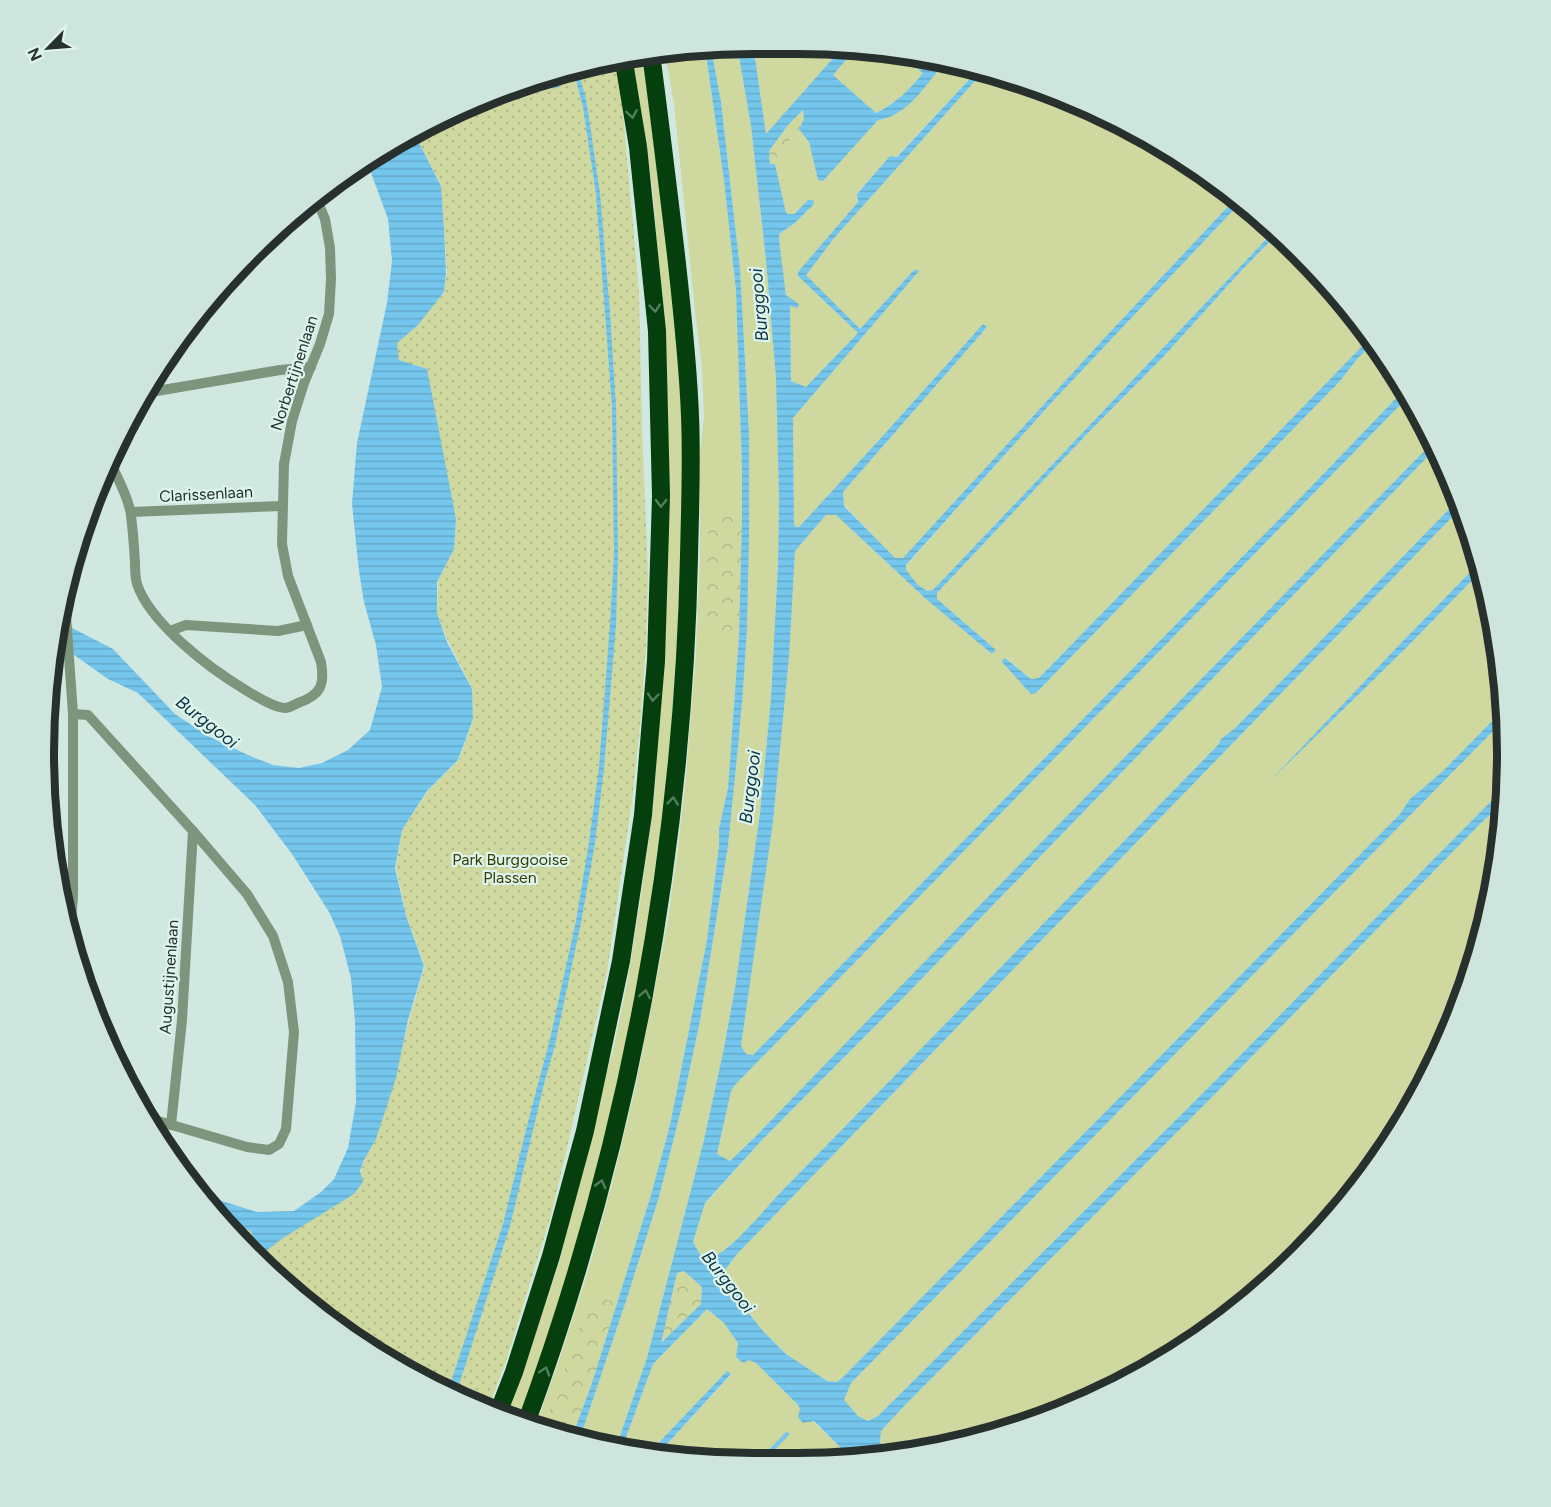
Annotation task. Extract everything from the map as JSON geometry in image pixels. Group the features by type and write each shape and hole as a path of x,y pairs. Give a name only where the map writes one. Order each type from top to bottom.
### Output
{"highway":[{"path":"529,1416 580,1263 614,1136 649,973 671,823 680,738 688,606 690,417 685,338 652,62"},
{"path":"501,1406 551,1256 585,1131 621,961 643,815 656,661 661,496 657,331 638,147 625,66"}],"street":[{"name":"Norbertijnenlaan","path":"114,470 131,512 136,583 153,612 170,631 225,677 262,700 286,708 308,700 317,693 322,684 321,662 288,576 282,544 282,506 284,464 292,421 329,314 332,279 330,248 325,219 319,206"},
{"path":"156,391 280,370 311,368"},
{"name":"Clarissenlaan","path":"131,512 282,506"},
{"path":"66,624 72,714 72,910"},
{"path":"170,631 186,625 278,630 307,625"},
{"path":"72,714 88,716 247,894 273,936 288,982 294,1032 286,1129 279,1144 269,1150 247,1147 159,1121"},
{"name":"Augustijnenlaan","path":"171,1125 182,1020 193,831"}],"green space":[{"path":"739,54 751,126 776,378 778,564 771,698 760,813 735,988 723,1053 703,1144 647,1358 618,1440 582,1431 659,1197 681,1110 700,1021 728,846 743,691 747,628 749,433 740,269 721,102 712,55"},
{"path":"754,54 836,55 766,135"},
{"path":"706,55 724,180 736,291 742,469 739,636 728,788 719,829 719,846 707,940 670,1125 651,1195 592,1383 575,1430 538,1419 589,1268 636,1085 668,920 678,848 696,652 700,554 700,454 704,417 702,367 674,104 666,60"},
{"path":"849,56 921,65 923,73 902,96 876,113 833,75"},
{"path":"643,63 671,272 682,414 682,569 668,775 646,934 609,1128 563,1294 522,1413 508,1408 559,1263 613,1051 627,984 654,802 663,648 661,304 653,191 631,65"},
{"name":"Park Burggooise Plassen","path":"619,67 639,292 648,575 641,717 632,801 607,972 551,1215 507,1358 491,1402 444,1381 365,1335 292,1279 238,1226 251,1231 354,1193 362,1183 360,1175 365,1158 376,1139 425,966 406,915 396,867 402,830 428,791 459,760 473,720 472,688 448,641 437,613 438,581 454,548 456,518 436,430 397,362 396,343 444,293 447,273 441,185 419,140 486,107 529,91"},
{"path":"940,68 972,76 896,157 890,157 857,193 858,202 798,276 858,333 807,388 791,381 790,305 783,279 779,234 809,210 809,200 793,214 786,213 775,164 770,165 799,129 809,142 818,180 823,180 878,120 885,119"},
{"path":"978,78 1065,107 1107,126 1186,172 1230,205 903,559 895,558 844,505 843,492 987,327 983,324 799,527 794,526 793,418 919,271 914,270 860,329 805,275 835,237"},
{"path":"803,109 804,119 799,129 770,165 769,151"},
{"path":"1235,209 1268,237 933,590 927,591 918,585 905,570 906,566 1053,401"},
{"path":"1271,240 1323,292 1364,344 1039,678 1031,679 1006,658 1036,693 1340,381 1367,349 1398,396 753,1055 746,1054 741,1046 773,822 789,657 795,551 826,515 836,515 926,599 992,654 996,650 937,599 937,593 1164,356"},
{"path":"1402,403 1427,448 730,1161 717,1154 731,1091"},
{"path":"1430,454 1452,507 1262,701 1221,739 1218,745 734,1242 715,1256 705,1258 701,1255 693,1242 705,1204 761,1141 904,997"},
{"path":"709,511 742,519 739,636 706,625"},
{"path":"1455,515 1472,570 1287,764 1474,578 1484,617 1496,717 1442,772 1410,799 1400,814 837,1382 827,1381 791,1358 750,1315 739,1291 725,1270 737,1254"},
{"path":"1496,728 1496,796 1212,1084 878,1416 868,1421 858,1416 843,1400 851,1383"},
{"path":"1495,812 1484,890 1460,978 1444,1021 1425,1063 1379,1142 1323,1215 1292,1248 1259,1279 1186,1335 1107,1381 1065,1400 979,1429 934,1440 884,1448 880,1442 881,1431 905,1405"},
{"path":"684,1271 702,1287 701,1304 660,1344 677,1273"},
{"path":"590,1295 617,1303 575,1430 546,1421"},
{"path":"707,1309 724,1323 738,1343 736,1357 743,1363 749,1360 756,1363 841,1448 841,1452 708,1452 664,1447 731,1375 727,1371 656,1446 625,1441 653,1364"}],"water":[{"name":"Burggooi","path":"739,54 754,54 766,134 836,55 849,56 833,75 876,113 902,96 923,73 916,67 917,64 940,68 908,105 889,117 878,120 823,181 818,180 809,142 799,129 804,119 803,110 788,125 769,151 770,164 775,164 786,213 794,214 808,200 813,200 814,204 795,223 779,234 786,295 799,304 798,308 790,306 791,381 806,387 858,333 798,276 798,272 858,202 857,194 890,156 897,157 972,76 978,78 835,237 806,275 860,329 914,270 919,271 793,418 794,526 799,527 983,324 987,327 843,492 844,506 895,558 903,558 1230,205 1235,209 1053,401 906,565 906,570 918,585 927,591 933,590 1268,237 1271,240 1164,356 937,593 937,599 996,650 992,654 926,599 836,515 826,515 795,551 789,657 773,822 741,1046 746,1054 753,1055 1398,396 1402,403 735,1085 731,1091 717,1154 730,1161 1427,448 1430,454 904,997 761,1141 705,1203 693,1242 703,1256 708,1258 715,1256 734,1242 1218,745 1221,739 1262,701 1452,507 1455,515 737,1254 725,1270 739,1291 750,1315 786,1354 827,1381 837,1382 844,1376 1400,814 1410,799 1442,772 1496,717 1496,728 851,1383 844,1400 858,1416 868,1421 878,1416 1212,1084 1496,796 1495,812 905,1405 881,1431 880,1442 884,1448 843,1452 814,1421 803,1423 798,1417 800,1409 798,1405 756,1363 749,1360 743,1363 736,1357 738,1343 724,1323 707,1309 653,1364 625,1441 618,1440 647,1358 703,1144 735,988 760,813 771,698 779,500 776,378 751,126","holes":["684,1271 702,1287 701,1304 661,1343 677,1273"]},
{"path":"706,55 712,55 721,102 740,269 749,433 747,628 738,747 728,846 700,1021 681,1110 659,1197 582,1431 575,1430 592,1383 651,1195 670,1125 707,940 719,846 719,829 728,788 739,636 742,469 736,291 724,180"},
{"path":"579,76 586,98 600,193 616,407 618,554 616,625 604,768 595,843 581,923 554,1049 510,1226 458,1387 450,1384 503,1224 550,1039 576,921 599,767 614,554 612,406 596,194 583,107 575,77"},
{"path":"564,84 558,87 554,88 546,86 558,86"},
{"path":"419,140 441,186 446,273 444,292 418,325 397,343 399,360 427,369 456,519 454,549 437,582 437,613 447,642 472,689 473,719 458,760 427,791 402,830 395,868 406,916 424,966 408,1020 396,1078 376,1139 360,1171 363,1182 354,1194 267,1250 267,1256 255,1244 251,1231 238,1226 215,1199 257,1212 294,1211 321,1192 334,1179 348,1148 356,1102 355,1021 351,978 340,936 329,912 292,854 255,805 138,693 108,679 63,646 66,622 74,629 113,649 175,714 208,736 273,765 299,768 322,763 348,750 370,730 382,687 376,645 364,602 352,504 357,443 387,303 392,261 388,219 370,169"},
{"path":"1364,344 1367,349 1340,381 1036,693 1031,694 1002,662 1003,659 1005,658 1031,679 1039,678"},
{"path":"1472,570 1474,578 1269,782"},
{"path":"727,1371 731,1374 664,1447 656,1446"}],"waterway":[{"path":"769,1453 787,1434"}]}
